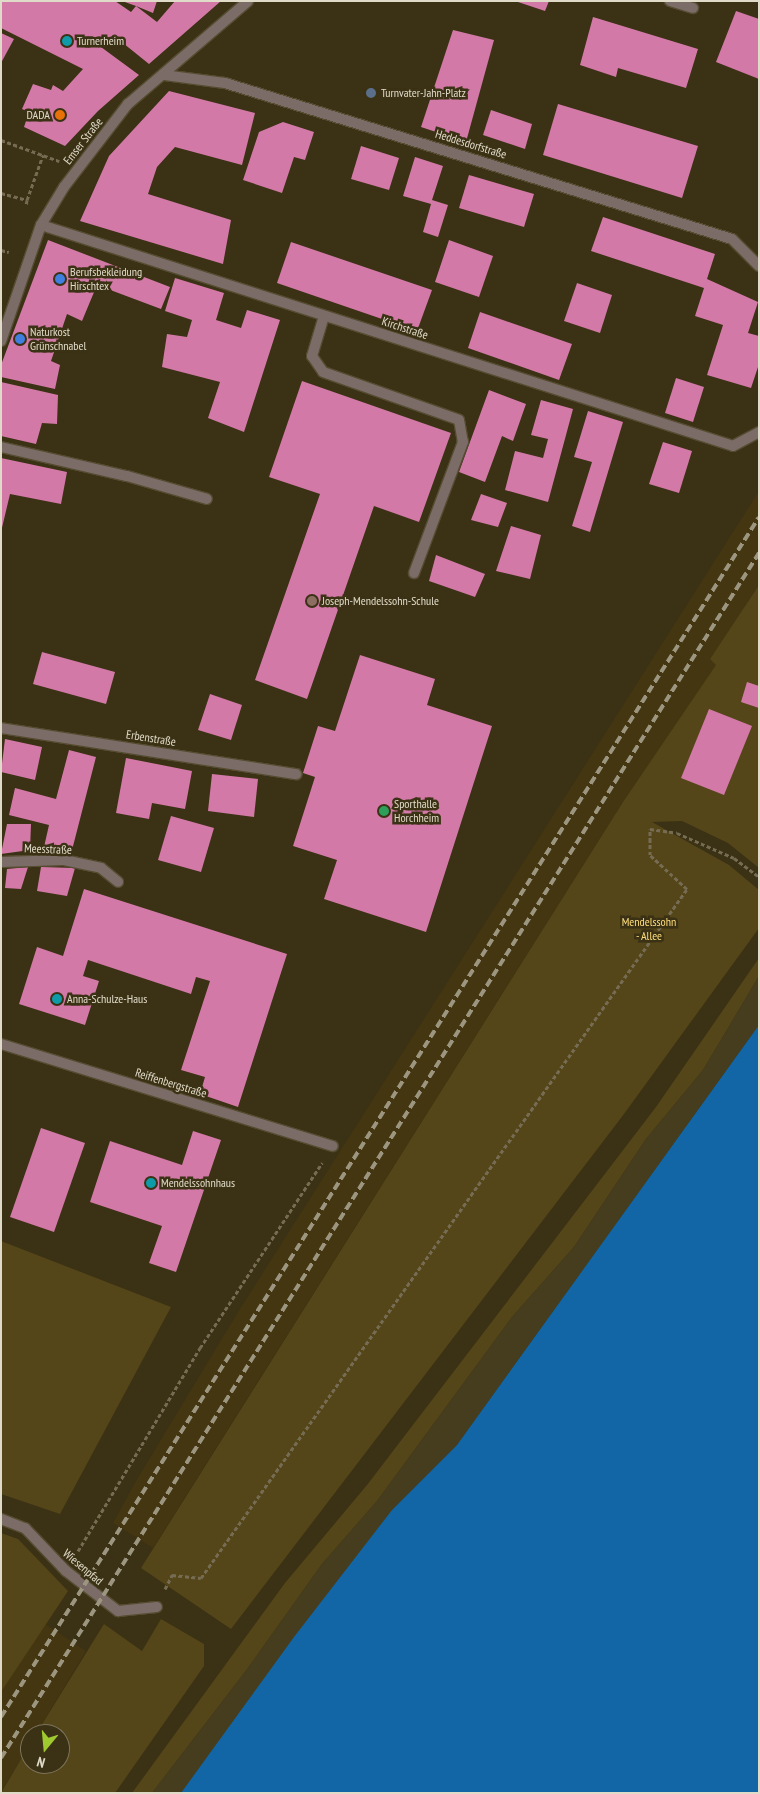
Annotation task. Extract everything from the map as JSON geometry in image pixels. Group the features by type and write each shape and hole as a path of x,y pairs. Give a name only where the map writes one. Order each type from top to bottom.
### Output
{"street":[{"name":"Emser Straße","path":"1,341 42,225 78,168 128,104 248,1"},
{"path":"670,1 694,5"},
{"name":"Heddesdorfstraße","path":"164,75 225,82 732,238 759,266"},
{"name":"Kirchstraße","path":"42,225 733,446 759,432"},
{"path":"324,316 312,356 323,372 459,420 462,442 414,573"},
{"path":"1,447 128,476 207,499"},
{"name":"Erbenstraße","path":"1,728 296,774"},
{"name":"Meesstraße","path":"1,862 64,860 101,868 118,882"},
{"name":"Reiffenbergstraße","path":"1,1044 333,1146"},
{"name":"Wiesenpfad","path":"1,1519 25,1528 66,1571 118,1611 157,1607"}],"path":[{"path":"1,140 78,168"},
{"path":"26,208 43,155"},
{"path":"1,193 27,200"},
{"path":"157,1607 172,1575 201,1578 687,889 650,855 650,829 677,833 726,854 759,878"},
{"path":"66,1571 200,1348 333,1146"}],"shaded area":[{"path":"759,491 759,585 710,659 717,665 623,802 153,1548 113,1523 136,1481 238,1312"},
{"path":"45,1624 86,1651 42,1724 20,1724 20,1761 1,1792 1,1692"}],"green space":[{"name":"Mendelssohn - Allee","path":"759,585 759,868 728,843 682,821 652,822 729,865 759,890 759,928 624,1114 231,1629 141,1568 623,802 716,665 710,659"},
{"path":"759,958 759,976 703,1070 646,1139 574,1247 512,1317 377,1501 322,1564 248,1668 152,1793 132,1793 285,1583 367,1485 656,1107"},
{"path":"1,1241 171,1307 60,1514 1,1494"},
{"path":"1,1533 18,1539 68,1591 1,1692"},
{"path":"161,1619 204,1644 204,1666 115,1793 1,1793 20,1761 20,1774 70,1774 70,1724 42,1724 104,1624 142,1651"}],"sand":[{"path":"759,976 759,1025 457,1445 392,1510 181,1793 152,1793 248,1668 322,1564 377,1501 512,1317 574,1247 646,1139 703,1070"}],"water":[{"path":"759,1025 759,1793 181,1793 294,1637 392,1510 457,1445"}],"building":[{"path":"1,1 115,1 131,12 136,6 157,22 175,1 221,1 149,64 113,35 101,47 139,75 98,111 65,146 24,127 29,112 22,109 33,84 51,90 53,85 63,91 83,69 1,28"},
{"path":"122,1 157,1 153,13"},
{"path":"515,1 549,1 545,11"},
{"path":"736,11 759,19 759,79 716,62"},
{"path":"593,17 698,49 686,88 618,68 616,77 580,65"},
{"path":"453,30 494,40 466,142 421,127"},
{"path":"1,33 14,39 1,63"},
{"path":"169,91 255,113 242,165 175,147 157,167 148,194 231,220 223,264 80,221 109,156"},
{"path":"558,104 698,146 682,198 543,155"},
{"path":"491,110 532,124 525,149 483,135"},
{"path":"283,122 314,132 305,160 294,157 282,193 243,180 259,132"},
{"path":"361,146 399,158 389,190 351,179"},
{"path":"415,157 443,166 432,200 448,205 438,237 423,232 431,204 403,196"},
{"path":"469,175 534,194 524,227 459,208"},
{"path":"603,217 715,254 707,279 758,302 748,333 759,336 759,364 751,388 707,375 723,325 695,316 704,288 591,251"},
{"path":"48,240 170,287 161,309 97,285 82,321 67,314 51,361 60,365 55,389 1,377 1,365"},
{"path":"449,240 493,256 479,297 435,282"},
{"path":"291,242 432,290 417,331 277,283"},
{"path":"175,278 224,293 216,320 241,328 247,310 280,320 244,432 208,418 220,382 162,367 167,334 187,337 192,320 165,311"},
{"path":"577,283 612,295 600,333 564,321"},
{"path":"480,312 572,344 559,380 468,348"},
{"path":"676,378 704,387 693,422 665,413"},
{"name":"Joseph-Mendelssohn-Schule","path":"302,381 451,433 419,522 374,506 307,699 255,680 320,494 269,477"},
{"path":"1,382 58,395 57,424 42,423 36,444 1,436"},
{"path":"489,390 526,404 513,441 502,436 485,482 459,472"},
{"path":"541,400 573,409 548,502 505,490 515,451 543,458 548,439 531,435"},
{"path":"588,411 623,422 590,532 572,526 592,462 574,457"},
{"path":"663,442 692,451 679,493 649,484"},
{"path":"1,458 67,472 61,504 10,494 1,532"},
{"path":"481,494 507,503 498,527 471,520"},
{"path":"511,526 541,535 530,579 496,571"},
{"path":"436,555 485,574 475,597 429,581"},
{"path":"42,652 115,672 106,704 33,684"},
{"name":"Sporthalle Horchheim","path":"360,655 435,679 427,705 492,726 426,932 324,899 337,860 293,846 315,777 303,773 318,726 335,731"},
{"path":"747,682 759,686 759,708 741,702"},
{"path":"210,694 242,705 231,740 198,730"},
{"path":"709,709 752,726 724,795 681,778"},
{"path":"5,739 42,747 35,780 1,772"},
{"path":"69,750 96,757 71,854 44,847 49,825 9,815 15,788 56,799"},
{"path":"126,758 192,771 185,809 152,803 149,819 116,813"},
{"path":"212,774 258,779 254,817 208,811"},
{"path":"171,816 214,828 201,872 158,860"},
{"path":"7,824 31,824 30,850 1,854"},
{"path":"28,867 21,889 5,888 7,869"},
{"path":"41,867 75,868 67,896 37,891"},
{"name":"Anna-Schulze-Haus","path":"84,889 287,954 238,1107 200,1094 205,1077 181,1070 210,981 196,977 191,994 88,960 83,976 99,981 85,1025 19,1004 37,947 63,956"},
{"path":"41,1128 85,1143 54,1232 10,1217"},
{"name":"Mendelssohnhaus","path":"193,1131 221,1140 176,1272 149,1263 162,1226 90,1202 110,1141 182,1165"}],"railway":[{"path":"1,1717 759,517"},
{"path":"1,1758 759,553"}],"place":[{"name":"Turnerheim","path":"67,41"},
{"name":"Turnvater-Jahn-Platz","path":"371,93"},
{"name":"DADA","path":"60,115"},
{"name":"Berufsbekleidung Hirschtex","path":"60,279"},
{"name":"Naturkost Grünschnabel","path":"20,339"},
{"name":"Joseph-Mendelssohn-Schule","path":"312,601"},
{"name":"Sporthalle Horchheim","path":"384,811"},
{"name":"Anna-Schulze-Haus","path":"57,999"},
{"name":"Mendelssohnhaus","path":"151,1183"}]}
